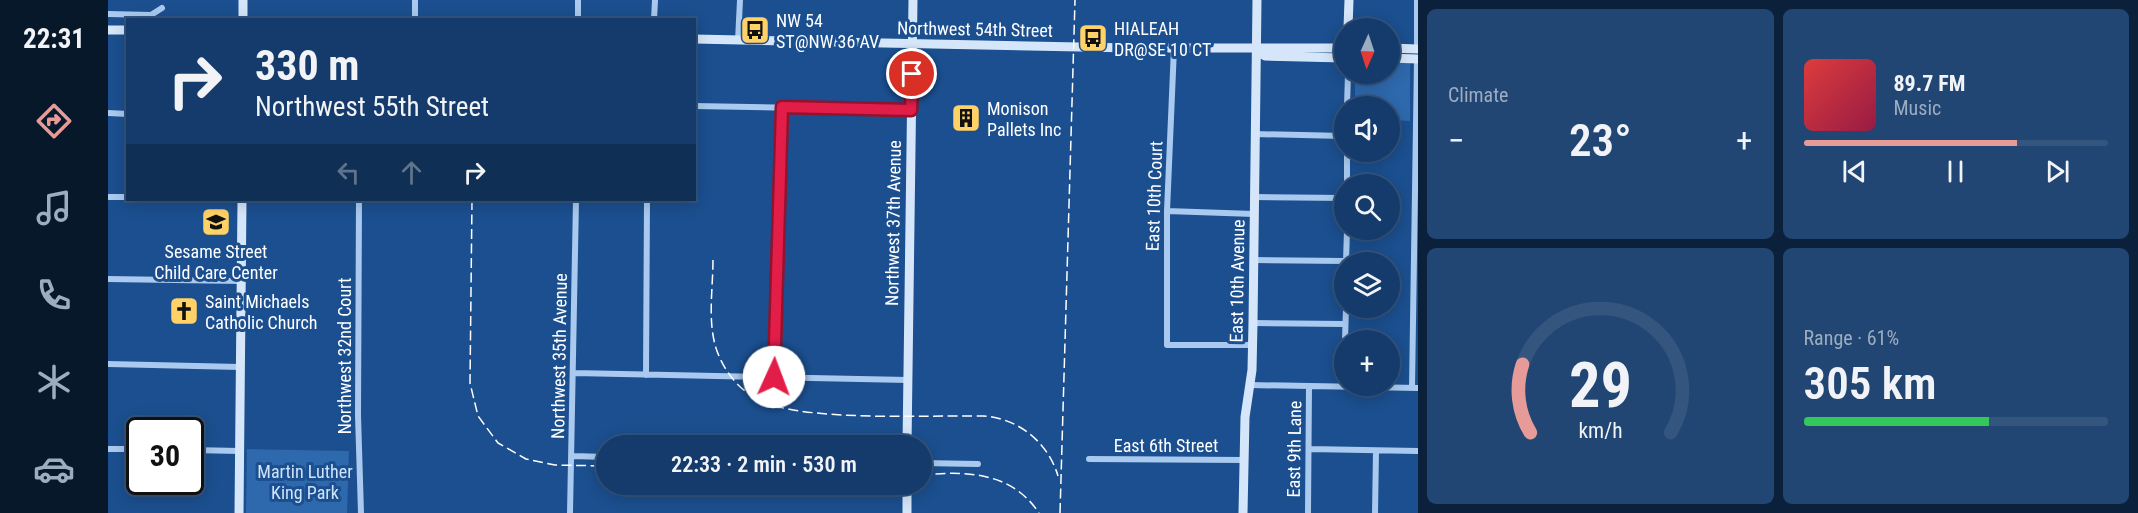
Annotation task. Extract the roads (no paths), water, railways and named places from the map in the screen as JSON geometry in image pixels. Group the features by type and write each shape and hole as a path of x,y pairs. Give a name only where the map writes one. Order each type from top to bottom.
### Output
{"main road":[{"path":"243,0 243,18"},
{"name":"Northwest 37th Avenue","path":"907,435 913,0"},
{"name":"East 10th Avenue","path":"1243,513 1245,417 1250,385 1253,323 1257,0"},
{"path":"1348,18 1349,0"},
{"path":"108,30 126,30"},
{"name":"Northwest 54th Street","path":"696,39 1256,50 1263,46 1334,48"},
{"name":"Northwest 54th Street","path":"1256,50 1265,56 1334,58"},
{"path":"1400,52 1417,55"},
{"path":"1400,57 1417,55"},
{"path":"239,513 242,201"},
{"path":"907,495 907,513"}],"street":[{"path":"415,0 415,18"},
{"path":"578,18 579,0"},
{"path":"654,18 655,0"},
{"path":"738,40 740,0"},
{"path":"1400,388 1415,388 1417,0"},
{"path":"108,14 151,15 162,8"},
{"name":"East 10th Court","path":"1174,48 1167,211 1167,345 1252,345"},
{"path":"696,106 911,110"},
{"path":"774,377 782,107"},
{"path":"108,113 126,114"},
{"path":"1254,134 1334,136"},
{"path":"108,197 126,197"},
{"path":"1254,197 1334,198"},
{"name":"Northwest 32nd Court","path":"359,201 358,415 361,513"},
{"name":"Northwest 35th Avenue","path":"570,513 573,456 576,201"},
{"path":"646,375 647,201"},
{"path":"1167,211 1254,214"},
{"path":"1254,260 1334,262"},
{"path":"108,279 241,281"},
{"path":"1345,318 1345,330"},
{"path":"1253,323 1345,324"},
{"path":"108,364 240,367"},
{"path":"574,374 908,380"},
{"path":"1250,385 1334,386"},
{"name":"East 9th Lane","path":"1308,513 1309,386"},
{"path":"108,449 126,449"},
{"path":"1309,449 1418,451"},
{"path":"204,450 240,451"},
{"path":"1375,513 1376,451"},
{"path":"573,456 596,457"},
{"name":"East 6th Street","path":"1089,459 1244,460"},
{"path":"932,463 978,464"}],"railway":[{"path":"1060,513 1075,0"},
{"path":"472,201 470,383 478,416 498,443 526,459 555,465 596,466"},
{"path":"713,260 711,318 717,351 724,367 734,380 753,397 782,408 837,415 983,416 1008,421 1030,434 1039,443 1047,453 1058,476"},
{"path":"932,474 970,474 1001,481 1028,499 1039,513"}],"place":[{"name":"NW 54 ST@NW 36 AV","path":"755,30"},
{"name":"HIALEAH DR@SE 10 CT","path":"1093,38"},
{"name":"Monison Pallets Inc","path":"966,118"},
{"name":"Sesame Street Child Care Center","path":"216,222"},
{"name":"Saint Michaels Catholic Church","path":"184,311"}],"park label":[{"name":"Martin Luther King Park","path":"305,481"}]}
